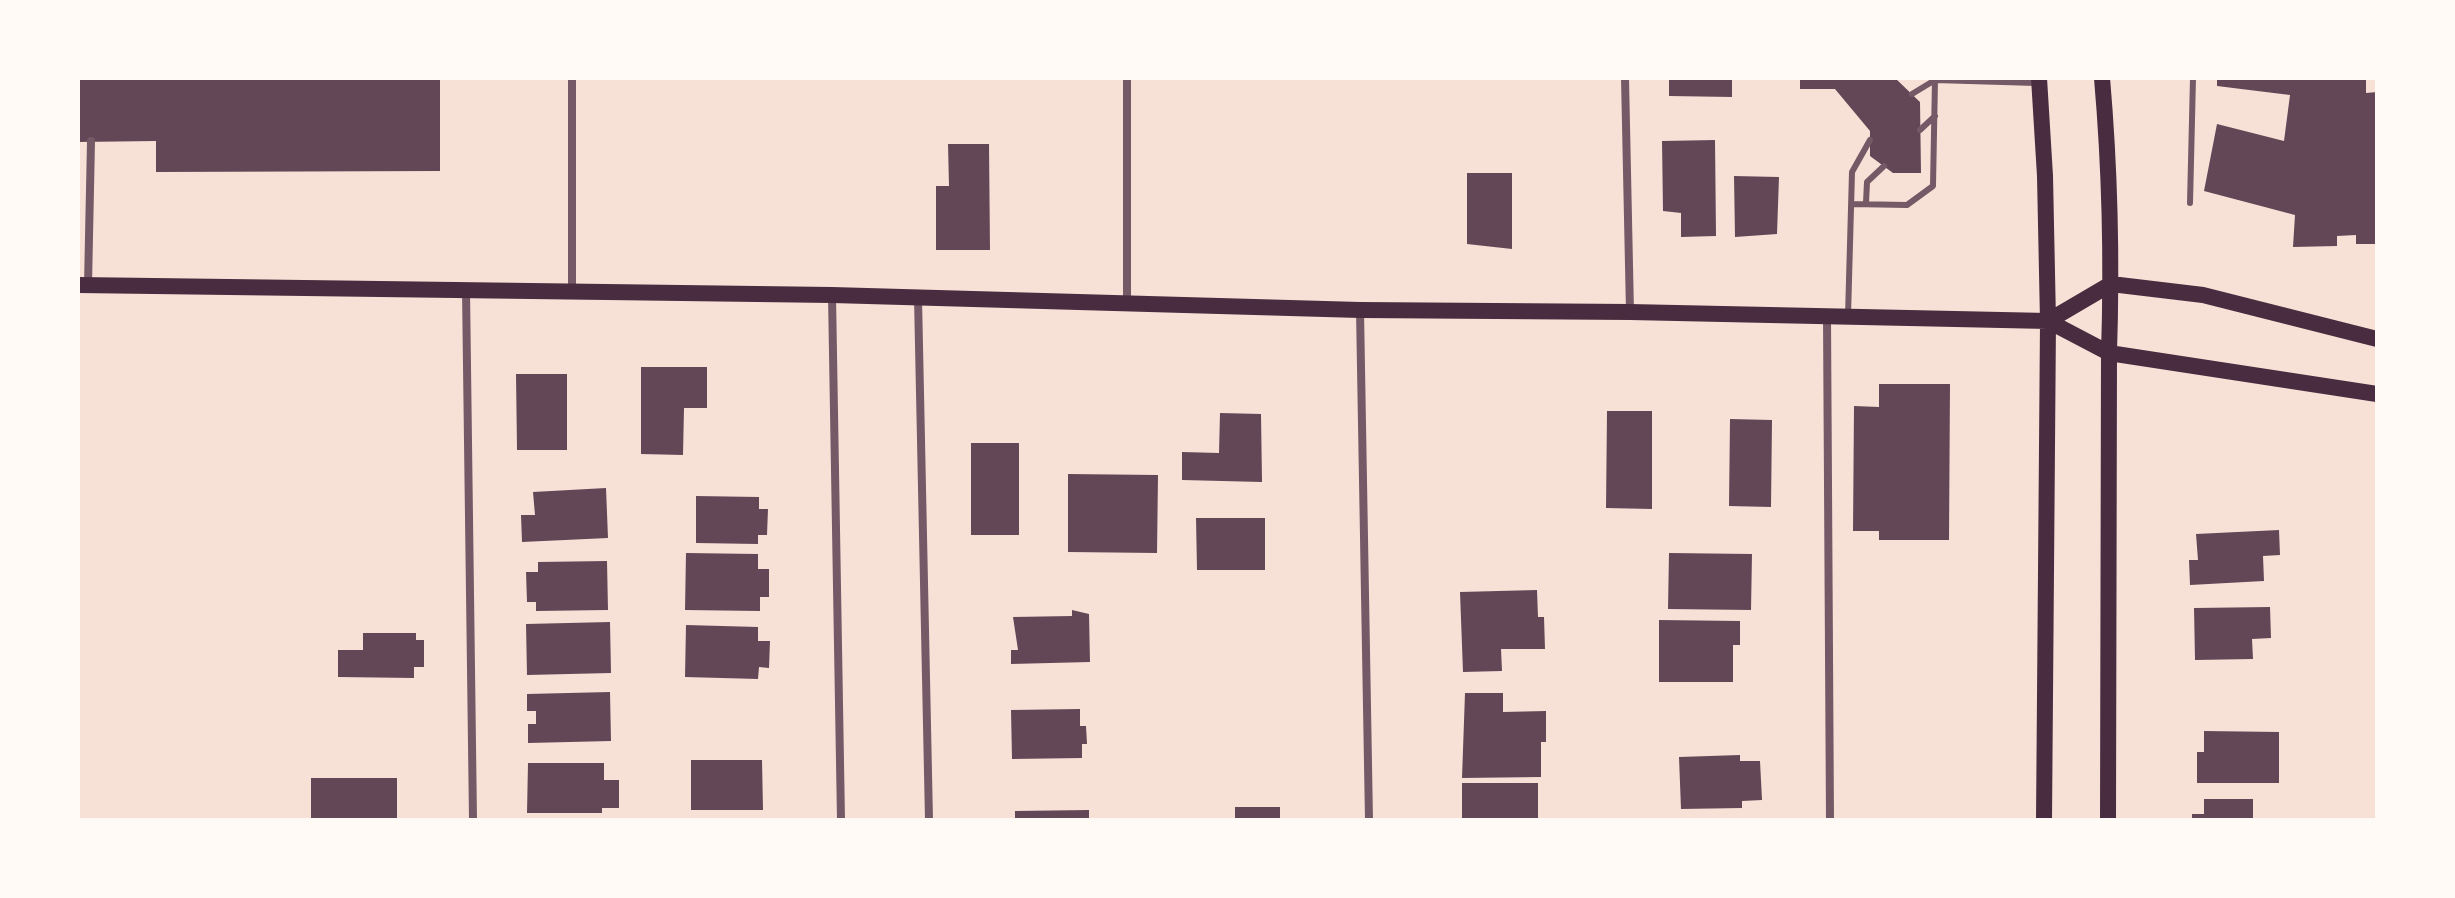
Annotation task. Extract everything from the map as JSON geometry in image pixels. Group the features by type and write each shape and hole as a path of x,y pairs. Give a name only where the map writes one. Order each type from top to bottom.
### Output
{"main road":[{"path":"2102,78 2109,159 2111,284 2108,820"},
{"path":"2039,81 2045,176 2048,321 2044,820"},
{"path":"2048,321 2111,284 2203,295 2377,339"},
{"path":"83,285 832,295 1360,310 2048,321 2109,353 2377,394"}],"street":[{"path":"572,78 572,292"},
{"path":"1127,78 1127,304"},
{"path":"1625,78 1630,312"},
{"path":"83,285 91,141"},
{"path":"466,290 473,820"},
{"path":"832,295 841,820"},
{"path":"918,298 929,820"},
{"path":"1360,310 1369,820"},
{"path":"1827,317 1830,820"}],"lane":[{"path":"2190,203 2193,78"},
{"path":"1912,94 1935,79 2039,81"},
{"path":"1852,204 1907,205 1933,186 1935,79"},
{"path":"1920,130 1935,116"},
{"path":"1848,318 1852,172 1870,140"},
{"path":"1866,203 1867,182 1884,166"}],"building":[{"path":"78,78 440,78 440,171 156,172 156,141 78,142"},
{"path":"1669,78 1732,78 1732,97 1669,96"},
{"path":"1800,78 1895,78 1920,102 1921,173 1893,173 1870,156 1870,131 1835,89 1800,89"},
{"path":"2217,78 2366,78 2366,93 2377,92 2377,244 2356,244 2356,235 2337,236 2337,246 2293,247 2295,215 2204,191 2217,124 2284,141 2290,95 2217,86"},
{"path":"1715,140 1716,236 1681,237 1681,213 1663,211 1662,141"},
{"path":"948,144 989,144 990,250 936,250 936,186 949,186"},
{"path":"1467,173 1512,173 1512,249 1467,244"},
{"path":"1734,176 1779,177 1777,234 1735,237"},
{"path":"641,367 707,367 707,408 684,408 683,455 641,454"},
{"path":"516,374 567,374 567,450 517,450"},
{"path":"1879,384 1950,384 1949,540 1879,540 1879,531 1853,531 1854,406 1879,407"},
{"path":"1607,411 1652,411 1652,509 1606,508"},
{"path":"1220,413 1261,414 1262,482 1182,480 1182,452 1219,453"},
{"path":"1730,419 1772,420 1771,507 1729,506"},
{"path":"971,443 1019,443 1019,535 971,535"},
{"path":"1068,474 1158,475 1157,553 1068,552"},
{"path":"606,488 608,538 522,542 521,515 535,515 533,492"},
{"path":"696,496 759,497 759,509 768,509 767,535 758,535 758,544 696,543"},
{"path":"1196,518 1265,518 1265,570 1197,570"},
{"path":"2279,530 2280,555 2263,556 2264,581 2190,585 2189,560 2198,560 2196,534"},
{"path":"686,553 758,554 758,569 769,569 769,597 760,597 760,611 685,610"},
{"path":"1669,553 1752,554 1751,610 1668,609"},
{"path":"607,561 608,610 536,611 536,602 527,602 526,572 538,572 538,562"},
{"path":"1537,590 1538,617 1544,617 1545,649 1501,649 1502,671 1463,672 1460,592"},
{"path":"2270,607 2271,638 2252,639 2253,659 2195,660 2194,608"},
{"path":"1072,610 1089,614 1090,662 1011,664 1011,650 1018,650 1013,617 1072,616"},
{"path":"1659,620 1740,621 1740,645 1733,645 1733,682 1659,682"},
{"path":"610,622 611,673 527,675 526,624"},
{"path":"686,625 758,627 758,641 770,641 769,668 759,667 758,679 685,677"},
{"path":"363,633 416,633 416,640 424,640 424,667 414,667 414,678 338,677 338,650 363,650"},
{"path":"610,692 611,741 528,743 528,724 536,724 536,711 527,711 527,694"},
{"path":"1465,693 1503,693 1503,712 1546,711 1546,742 1541,742 1541,777 1462,778"},
{"path":"1080,709 1080,726 1086,726 1087,744 1082,744 1082,758 1012,759 1011,710"},
{"path":"2204,731 2279,732 2279,783 2197,783 2197,752 2204,752"},
{"path":"1740,755 1740,761 1760,761 1762,800 1742,801 1742,808 1681,809 1679,757"},
{"path":"691,760 762,760 763,810 691,810"},
{"path":"528,763 604,763 604,780 619,780 619,808 602,808 602,813 527,813"},
{"path":"311,778 397,778 397,820 311,820"},
{"path":"1462,783 1538,783 1538,820 1462,820"},
{"path":"2204,799 2253,799 2253,820 2192,820 2192,814 2204,814"},
{"path":"1235,807 1280,807 1280,820 1235,820"},
{"path":"1089,810 1089,820 1015,820 1015,811"}]}
